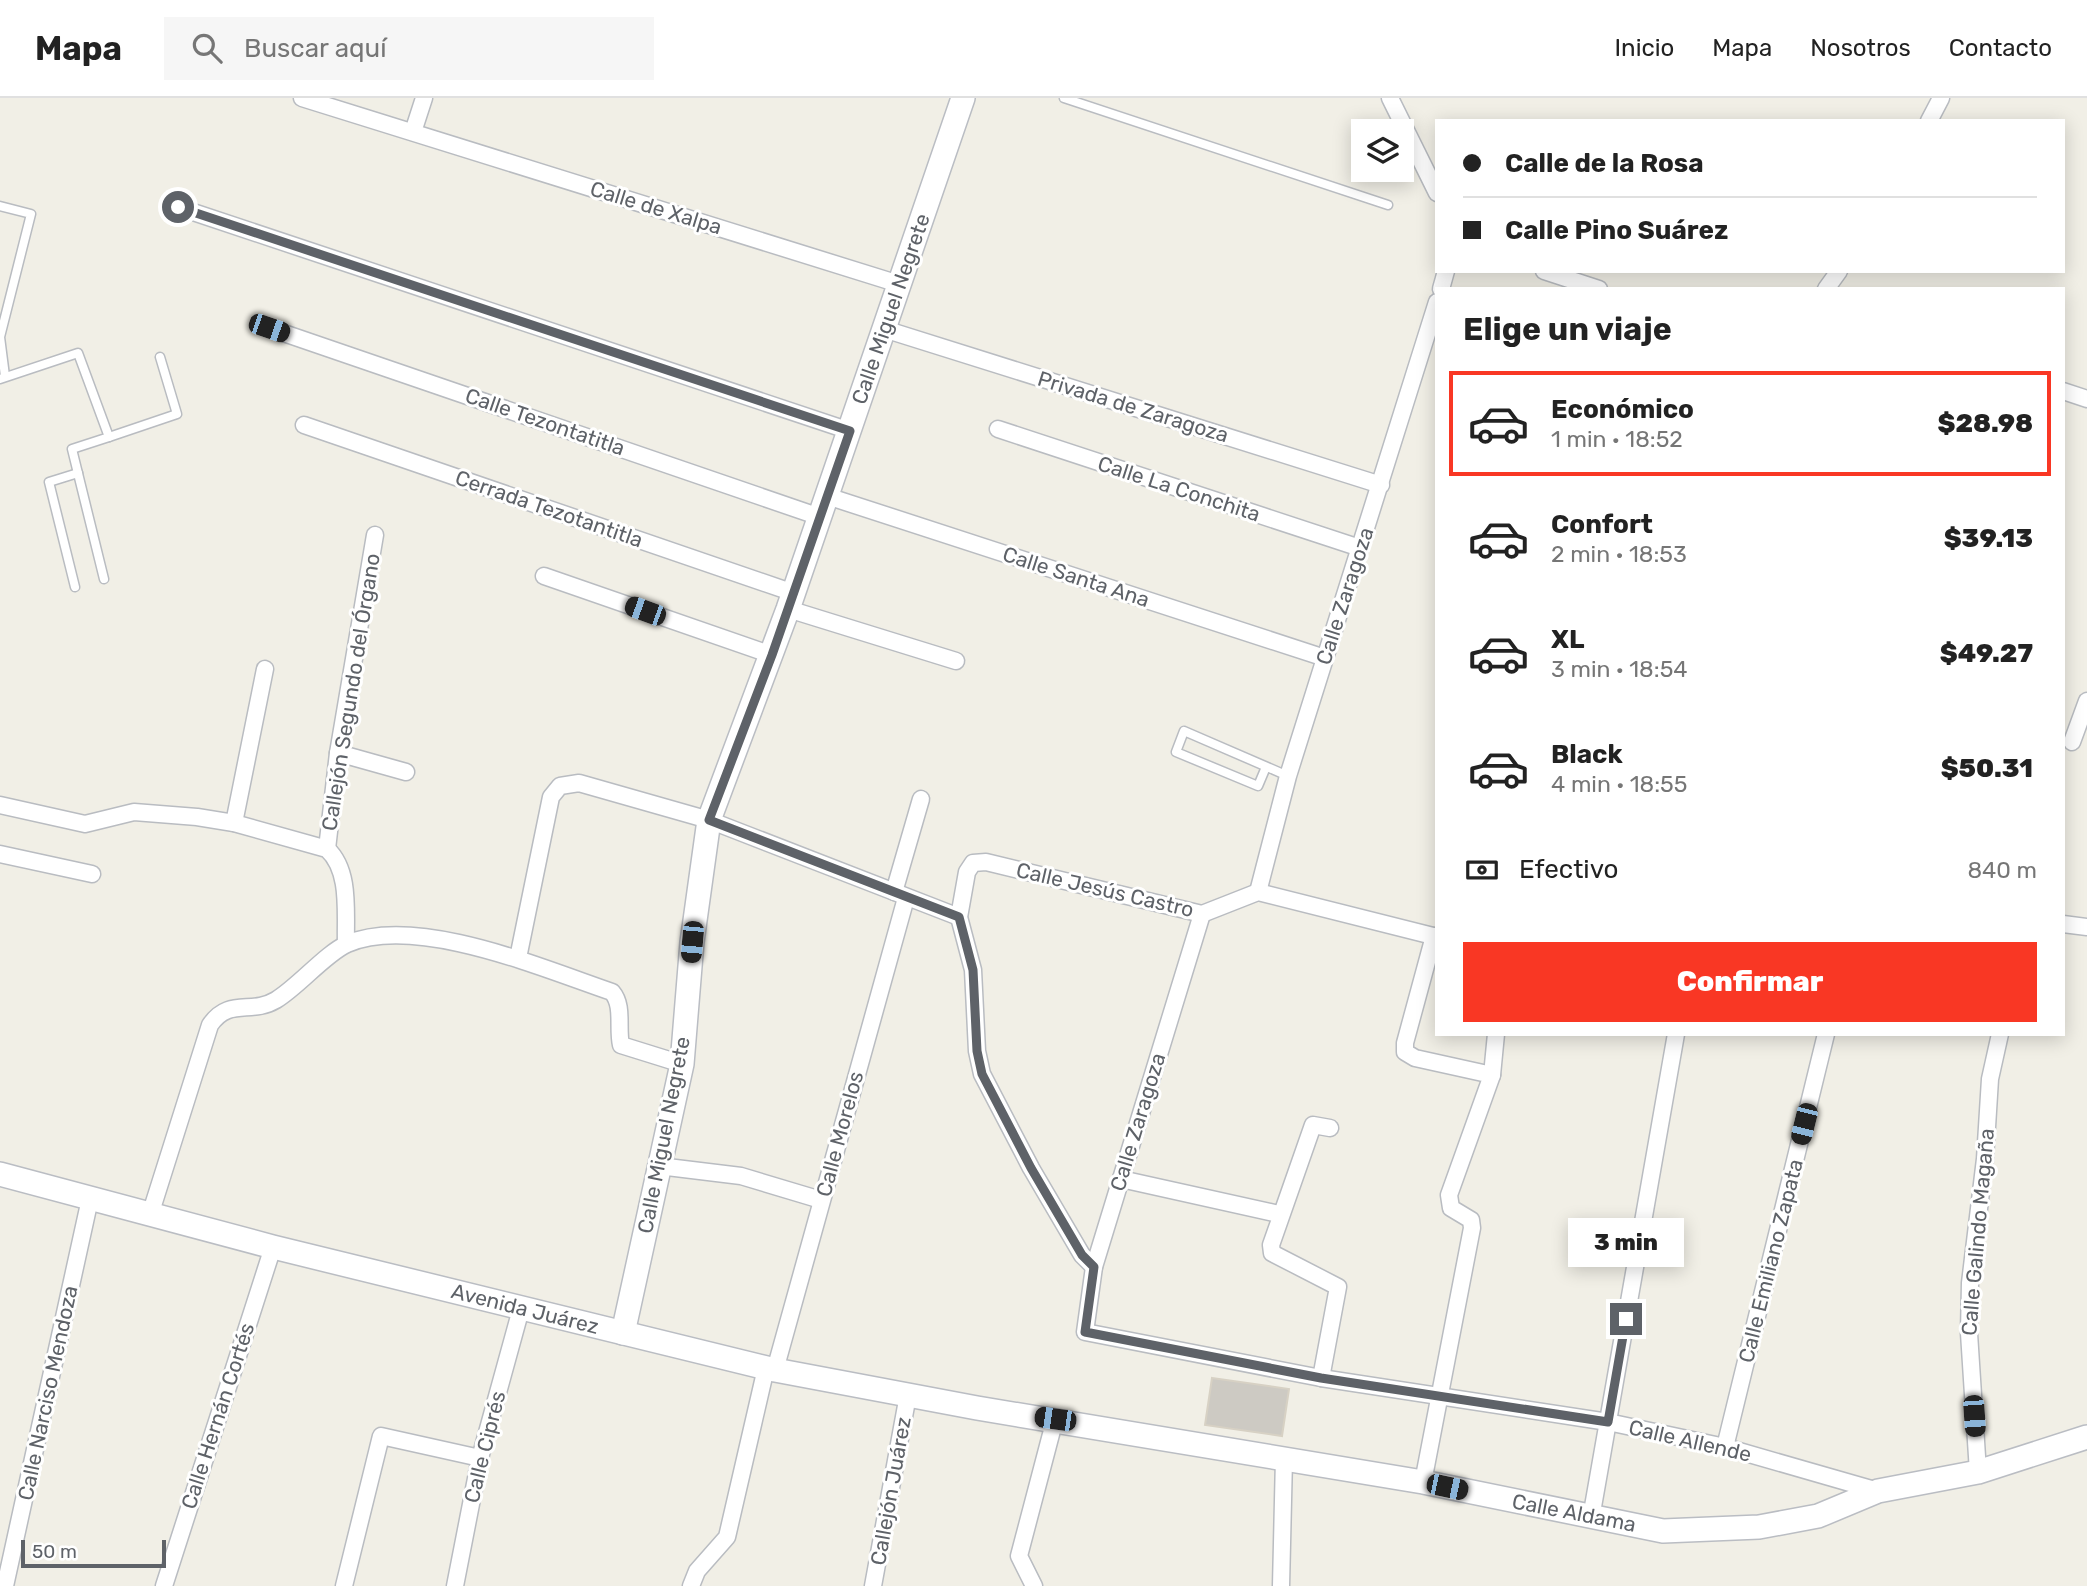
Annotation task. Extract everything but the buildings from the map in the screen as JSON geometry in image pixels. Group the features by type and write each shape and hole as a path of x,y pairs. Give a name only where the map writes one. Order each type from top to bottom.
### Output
{"street":[{"name":"Calle de Xalpa","path":"302,98 899,284"},
{"path":"414,132 424,98"},
{"name":"Calle Miguel Negrete","path":"623,1333 682,1064 692,942 709,820 791,601 963,98"},
{"path":"1390,98 1435,189"},
{"path":"1930,119 1941,98"},
{"path":"178,207 850,431"},
{"path":"1550,273 1593,287"},
{"name":"Calle Zaragoza","path":"1258,892 1288,776 1435,309"},
{"name":"Calle Tezontatitla","path":"269,328 824,506"},
{"name":"Privada de Zaragoza","path":"884,328 1381,485"},
{"path":"2065,392 2087,399"},
{"name":"Cerrada Tezotantitla","path":"304,425 956,662"},
{"name":"Calle La Conchita","path":"998,429 1360,548"},
{"name":"Calle Santa Ana","path":"824,506 1325,658"},
{"name":"Callejón Segundo del Órgano","path":"327,849 338,753 375,536"},
{"path":"544,576 772,655"},
{"path":"234,823 265,669"},
{"path":"2072,742 2087,701"},
{"path":"338,753 405,772"},
{"path":"518,958 551,797 560,786 579,783 709,820 959,917 973,970 977,1051 982,1074 1031,1168 1082,1255 1094,1267"},
{"name":"Calle Morelos","path":"691,1586 697,1571 727,1536 770,1369 821,1200 900,895 920,799"},
{"path":"0,805 85,824 134,812 234,823 327,849 336,857 342,872 346,944"},
{"path":"0,854 92,874"},
{"name":"Calle Jesús Castro","path":"959,917 967,872 973,863 986,862 1202,914 1258,892"},
{"path":"1258,892 1435,936 1405,1043 1405,1052 1415,1058 1492,1075"},
{"name":"Calle Zaragoza","path":"1085,1332 1094,1267 1202,914"},
{"path":"2065,924 2087,927"},
{"path":"150,1215 210,1025 218,1014 226,1009 267,1005 287,993 346,944 381,936 439,939 518,958 612,992 617,998 619,1009 621,1045 682,1064"},
{"path":"1423,1482 1437,1397 1472,1228 1471,1220 1451,1208 1449,1195 1492,1075 1496,1036"},
{"path":"1591,1518 1676,1036"},
{"name":"Calle Emiliano Zapata","path":"1725,1447 1826,1036"},
{"name":"Calle Galindo Magaña","path":"1978,1472 1969,1333 1970,1283 1985,1159 1990,1079 2000,1036"},
{"path":"1321,1378 1338,1287 1272,1253 1271,1245 1279,1214 1313,1125 1330,1128"},
{"path":"659,1166 741,1176 821,1200"},
{"name":"Avenida Juárez","path":"0,1174 273,1247 770,1369 1055,1419"},
{"path":"1121,1179 1279,1214"},
{"name":"Calle Narciso Mendoza","path":"5,1586 90,1199"},
{"name":"Calle Hernán Cortés","path":"164,1586 273,1247"},
{"name":"Calle Ciprés","path":"455,1586 480,1458 521,1308"},
{"name":"Calle Allende","path":"1085,1332 1321,1378 1608,1422 1725,1447 1878,1491"},
{"name":"Callejón Juárez","path":"873,1586 908,1395"},
{"path":"1034,1586 1019,1556 1055,1419"},
{"name":"Calle Aldama","path":"1055,1419 1423,1482 1663,1531 1759,1527 1818,1516 1878,1491 1978,1472 2087,1437"},
{"path":"344,1586 381,1436 480,1458"},
{"path":"1281,1586 1284,1458"}],"lane":[{"path":"1065,98 1388,205"},
{"path":"0,206 31,214 0,337 3,378 78,353 108,437"},
{"path":"104,579 72,449 177,415 160,357"},
{"path":"75,587 50,482 78,473"},
{"path":"1266,767 1258,786 1176,752 1184,731 1288,776"}],"route":[{"path":"178,207 850,431 772,655 709,820 959,917 973,970 977,1007 977,1051 982,1074 1031,1168 1082,1255 1094,1267 1085,1332 1321,1378 1608,1422 1626,1319"}]}
